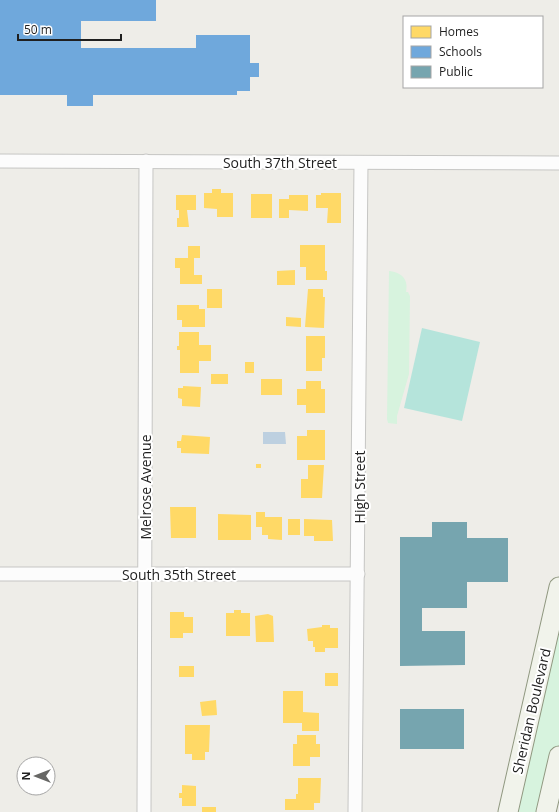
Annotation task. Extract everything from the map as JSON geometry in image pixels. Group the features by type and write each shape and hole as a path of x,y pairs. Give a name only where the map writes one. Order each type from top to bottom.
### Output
{"main road":[{"name":"Sheridan Boulevard","path":"508,812 559,587"},
{"path":"546,812 559,756"}],"street":[{"name":"South 37th Street","path":"0,160 559,163"},
{"name":"Melrose Avenue","path":"144,812 146,161"},
{"name":"High Street","path":"355,812 361,163"},
{"name":"South 35th Street","path":"0,574 358,574"}],"green space":[{"path":"389,271 397,273 403,277 407,287 406,292 408,292 410,296 409,374 397,416 397,424 388,423 387,419"},
{"path":"559,587 559,756 546,812 508,812"}],"shaded area":[{"path":"422,328 480,342 462,421 404,408"},
{"path":"263,432 285,432 286,444 263,444"}],"building: Homes":[{"path":"212,189 221,189 221,193 233,193 233,217 217,217 217,209 204,208 204,193 212,193"},
{"path":"321,193 341,193 341,223 327,223 328,208 316,208 316,195 321,195"},
{"path":"251,194 272,194 272,218 251,218"},
{"path":"176,195 196,195 196,210 187,210 189,227 177,227 179,210 176,210"},
{"path":"289,195 308,195 308,211 289,210 289,218 279,218 279,199 289,199"},
{"path":"300,245 325,245 325,271 327,271 327,280 306,280 306,267 300,267"},
{"path":"188,246 200,246 200,258 194,258 194,275 202,275 202,284 180,284 180,268 175,268 175,258 188,258"},
{"path":"295,270 295,285 277,285 277,271"},
{"path":"207,289 222,289 222,308 207,308"},
{"path":"308,289 323,289 323,297 325,297 324,328 305,327"},
{"path":"177,305 199,305 199,309 205,309 205,327 182,327 182,320 177,320"},
{"path":"286,317 301,318 301,327 286,326"},
{"path":"179,332 199,332 199,345 211,345 211,361 199,361 199,373 180,373 180,350 177,350 177,346 179,346"},
{"path":"306,336 325,336 325,358 322,358 322,371 306,371"},
{"path":"245,362 254,362 254,373 245,373"},
{"path":"211,374 228,374 228,384 211,384"},
{"path":"261,379 282,379 282,395 261,395"},
{"path":"306,381 321,381 321,389 325,389 325,413 306,413 306,405 297,405 297,389 306,389"},
{"path":"183,386 201,387 200,407 182,406 182,399 178,398 178,388 183,388"},
{"path":"307,430 325,430 325,460 297,460 297,436 307,436"},
{"path":"182,435 210,437 209,454 181,453 181,448 177,448 177,441 181,441"},
{"path":"256,464 261,464 261,468 256,468"},
{"path":"308,465 324,465 322,498 301,498 301,479 308,479"},
{"path":"170,507 196,507 196,538 171,538"},
{"path":"256,512 265,512 265,517 282,517 282,540 268,539 268,535 262,535 262,527 256,527"},
{"path":"218,514 251,515 251,540 218,540"},
{"path":"288,519 300,519 300,535 288,535"},
{"path":"304,519 332,520 333,541 314,541 314,536 304,536"},
{"path":"234,610 241,610 241,613 250,613 250,636 226,636 226,613 234,613"},
{"path":"170,612 184,612 184,617 193,617 193,633 183,633 183,638 170,638"},
{"path":"268,614 273,616 274,642 256,642 255,616"},
{"path":"322,625 330,625 330,628 338,628 338,648 325,648 325,652 315,652 313,641 308,641 307,629 322,627"},
{"path":"179,666 194,666 194,677 179,677"},
{"path":"325,673 338,673 338,686 325,686"},
{"path":"283,691 303,691 303,712 319,713 319,731 302,731 302,723 283,723"},
{"path":"216,700 217,715 202,716 200,702"},
{"path":"185,725 210,725 209,752 205,752 205,760 192,760 192,754 185,754"},
{"path":"297,735 316,735 316,744 320,744 320,757 310,757 310,766 293,766 293,744 297,744"},
{"path":"298,778 321,778 320,803 314,803 314,810 285,810 285,799 296,799 296,794 298,794"},
{"path":"182,785 196,786 196,806 182,806 182,798 179,798 179,793 182,793"},
{"path":"202,807 216,807 216,812 202,812"}],"building: Schools":[{"path":"0,0 156,0 156,21 81,21 81,48 196,48 196,35 250,35 250,63 259,63 259,77 250,77 250,91 237,91 237,95 93,95 93,106 67,106 67,95 0,95"}],"building: Public":[{"path":"432,522 467,522 467,538 508,538 508,582 467,582 467,608 422,608 422,631 465,631 465,665 400,666 400,537 432,537"},
{"path":"400,709 464,709 464,749 400,749"}]}
